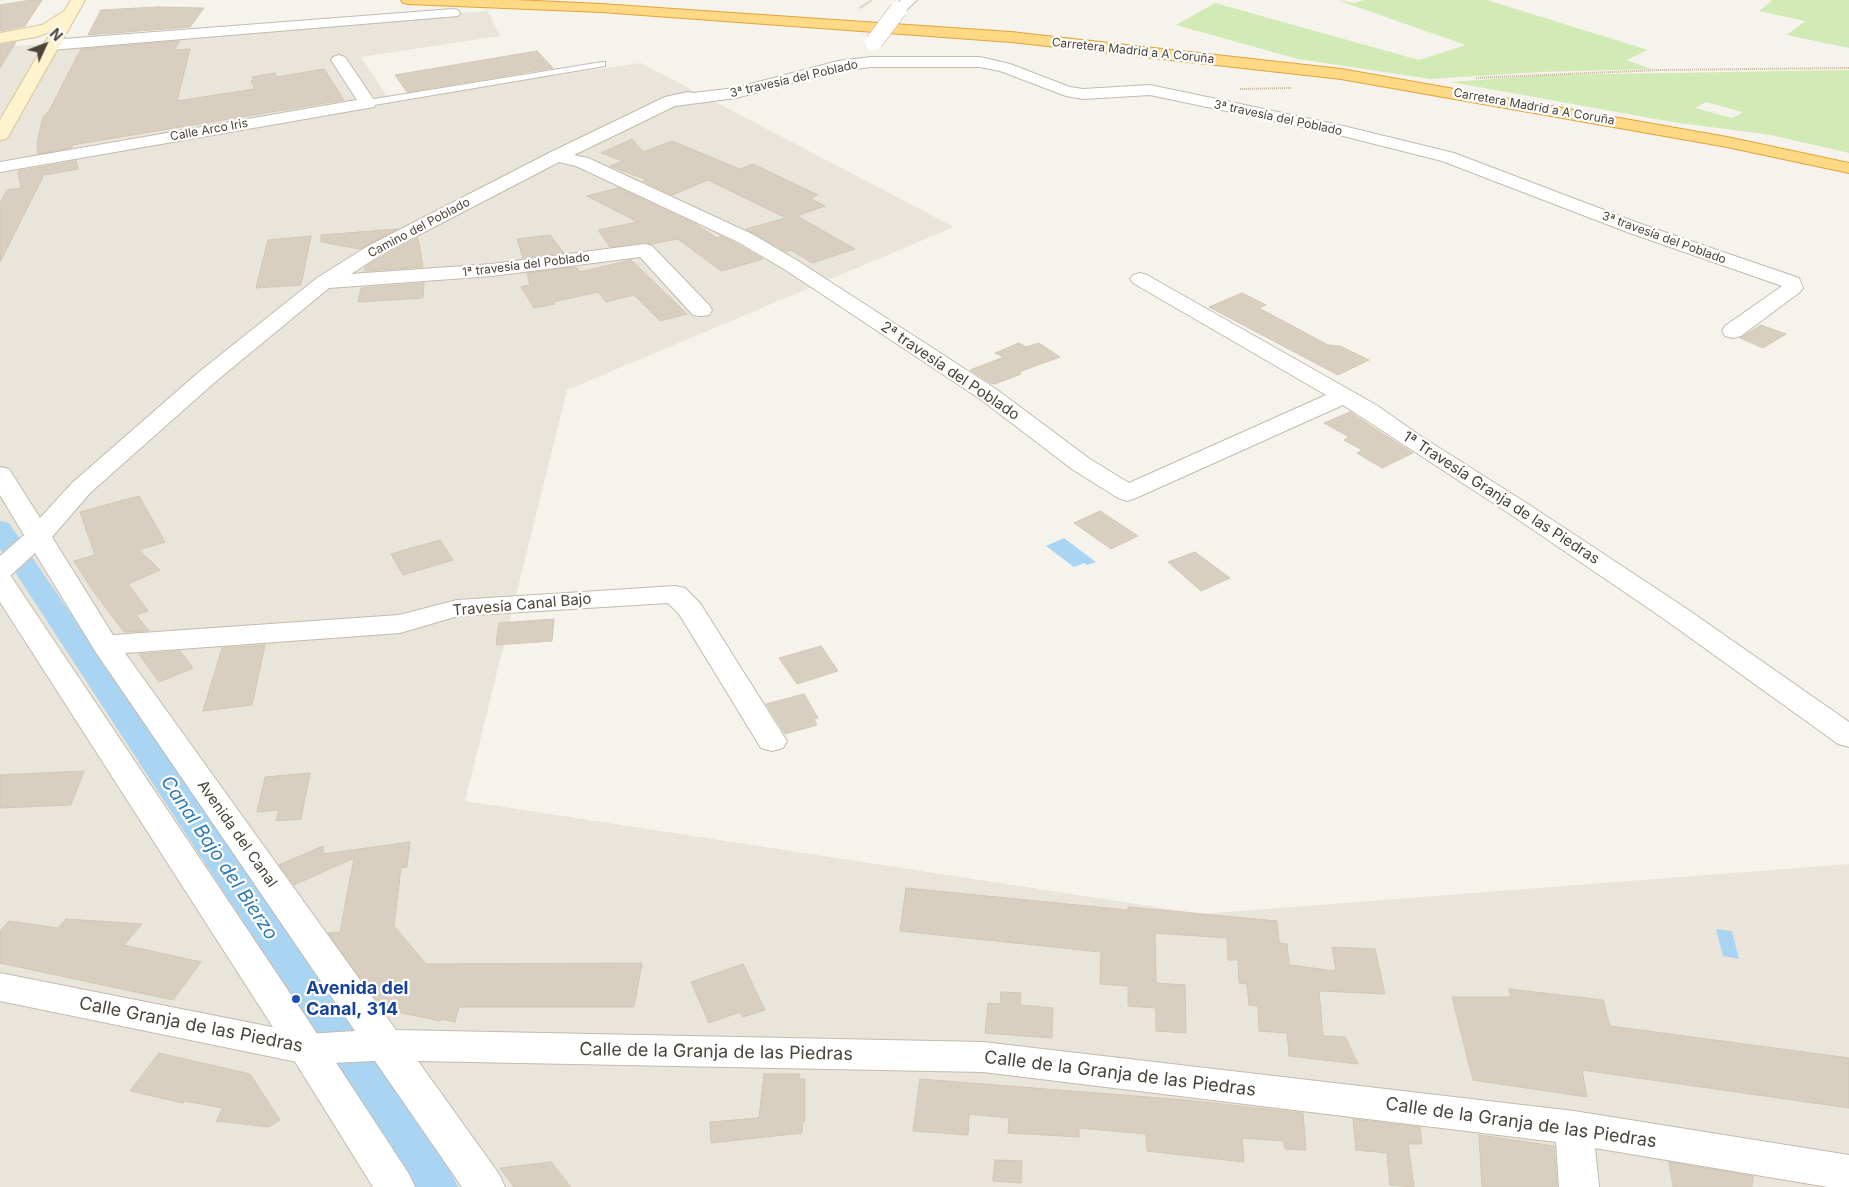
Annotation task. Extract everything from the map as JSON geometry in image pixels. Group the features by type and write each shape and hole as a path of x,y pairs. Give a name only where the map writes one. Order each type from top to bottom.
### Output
{"highway":[{"name":"Carretera Madrid a A Coruña","path":"408,0 601,8 1011,38 1341,74 1545,108 1727,142 1849,168"},
{"path":"506,0 601,8"}],"main road":[{"path":"20,40 47,28 74,6"},
{"path":"0,135 74,6"},
{"path":"0,38 50,46"},
{"path":"0,42 20,40 50,46"}],"street":[{"name":"Camino del Poblado","path":"0,570 37,537 81,488 207,377 324,282 375,250 557,156 671,101 722,90 850,52 874,42 898,10 910,0"},
{"path":"50,46 452,13"},
{"path":"339,60 368,103"},
{"name":"3ª travesía del Poblado","path":"671,101 736,93 846,65 871,62 980,62 1004,67 1066,91 1083,94 1150,90 1335,129 1448,157 1634,228 1792,282 1793,288 1733,331"},
{"name":"Calle Arco Iris","path":"0,167 368,103"},
{"name":"2ª travesía del Poblado","path":"557,156 582,162 745,238 791,265 988,394 1081,464 1128,493 1342,396"},
{"name":"1ª travesía del Poblado","path":"324,282 492,270 645,250 701,310"},
{"name":"1ª Travesía Granja de las Piedras","path":"1140,279 1370,411 1410,440 1677,615 1849,737"},
{"name":"Avenida del Canal","path":"0,474 105,645 484,1187"},
{"path":"0,580 307,1049 395,1187"},
{"name":"Travesía Canal Bajo","path":"105,645 400,624 457,608 675,594 690,609 772,741"},
{"name":"Calle Granja de las Piedras","path":"0,987 307,1049 384,1045"},
{"name":"Calle de la Granja de las Piedras","path":"384,1045 983,1058 1574,1128 1849,1173"},
{"path":"1574,1128 1579,1187"}],"lane":[{"path":"368,103 602,64"}],"path":[{"path":"1233,89 1298,88"}],"shaded area":[{"path":"488,11 500,36 361,57 389,99 641,63 954,227 567,390 465,801 1202,914 1849,864 1849,1187 0,1187 0,47"}],"green space":[{"path":"1337,0 1355,3 1364,0 1487,0 1648,50 1626,60 1652,69 1540,72 1430,79 1298,59 1176,25 1215,3 1419,60 1466,45"},
{"path":"1769,0 1849,0 1849,48 1787,35 1805,21 1759,11 1772,1"},
{"path":"1849,70 1849,153 1771,135 1672,122 1451,82 1549,75","holes":["1706,102 1742,112 1732,118 1695,108"]}],"water":[{"path":"1064,538 1096,562 1087,565 1084,563 1074,567 1046,546"},
{"path":"1716,929 1732,931 1739,959 1723,956"}],"building":[{"path":"42,0 25,26 0,31 0,5"},
{"path":"158,7 204,8 190,27 88,35 101,10"},
{"path":"180,41 174,50 190,49 177,101 255,89 251,81 254,80 252,77 275,73 277,77 324,69 344,100 72,145 72,148 38,154 37,143 43,117 49,111 81,49"},
{"path":"16,42 0,68 0,45"},
{"path":"537,51 553,68 407,92 395,75"},
{"path":"632,139 643,152 672,141 740,169 753,164 818,195 810,198 825,206 797,216 855,249 812,263 791,250 786,252 746,229 786,218 708,180 672,195 643,181 647,180 610,166 623,161 601,153"},
{"path":"76,161 78,169 44,175 0,262 0,203 7,190 21,188 18,171"},
{"path":"618,188 695,224 717,238 721,236 763,259 721,271 678,239 651,244 645,242 610,247 598,230 638,222 587,196"},
{"path":"397,229 360,249 321,242 321,235"},
{"path":"550,235 564,253 523,258 517,239"},
{"path":"311,236 301,285 256,288 268,240"},
{"path":"418,238 423,267 364,271 365,267 383,256"},
{"path":"631,260 687,314 660,321 634,295 606,302 598,292 534,308 521,287 530,285 527,273 576,267 580,272"},
{"path":"424,283 423,298 358,302 361,288"},
{"path":"1242,293 1266,305 1259,308 1328,345 1340,346 1369,360 1338,375 1209,307"},
{"path":"1761,325 1786,334 1763,348 1740,338"},
{"path":"1019,343 1026,347 1039,343 1060,357 1019,372 1021,374 995,384 990,383 970,370 1004,357 995,353"},
{"path":"1350,412 1413,453 1382,468 1357,453 1362,450 1344,440 1349,437 1324,423"},
{"path":"139,496 165,542 139,550 160,570 128,584 148,611 136,615 149,631 124,632 91,588 74,561 95,555 80,512"},
{"path":"1100,511 1138,536 1111,549 1074,523"},
{"path":"440,540 453,560 403,575 391,554"},
{"path":"1195,552 1230,578 1201,591 1168,562"},
{"path":"554,619 552,641 496,645 499,623"},
{"path":"265,645 252,705 203,711 222,648"},
{"path":"821,646 838,671 797,684 779,658"},
{"path":"180,651 193,668 159,682 139,654"},
{"path":"804,694 818,718 814,719 817,725 785,734 766,704"},
{"path":"84,771 71,805 0,808 0,775"},
{"path":"310,773 301,819 276,821 279,810 257,812 265,777"},
{"path":"410,842 407,867 401,868 394,926 426,964 642,963 634,1007 459,1007 455,1022 441,1019 440,1021 383,1009 328,933 340,932 354,858 294,885 279,865 323,846 323,854"},
{"path":"906,888 1128,910 1128,907 1277,921 1279,943 1287,944 1289,965 1336,971 1332,947 1375,949 1385,994 1319,991 1323,1036 1345,1037 1358,1064 1289,1056 1287,1033 1259,1031 1258,1006 1249,1005 1247,984 1239,983 1238,960 1228,960 1227,938 1155,933 1156,983 1185,985 1186,1033 1156,1031 1156,1008 1128,1006 1128,986 1100,984 1101,952 900,931"},
{"path":"66,919 142,924 124,945 201,962 173,1000 0,963 0,931 9,921 58,928"},
{"path":"743,964 765,1010 743,1017 740,1012 709,1023 691,982"},
{"path":"1509,989 1603,1000 1610,1026 1849,1058 1849,1108 1582,1070 1587,1097 1473,1080 1452,997 1511,997"},
{"path":"1001,992 1021,993 1020,1005 1053,1008 1052,1038 985,1033 988,1003 1000,1004"},
{"path":"159,1053 250,1074 280,1120 269,1127 216,1121 223,1108 185,1101 183,1103 130,1091"},
{"path":"764,1074 800,1074 798,1079 805,1079 805,1121 803,1121 802,1133 711,1143 710,1122 759,1118"},
{"path":"920,1079 1186,1100 1303,1113 1306,1150 1285,1149 1284,1141 1242,1138 1244,1162 1147,1151 1146,1134 1079,1128 1079,1137 1008,1133 1009,1118 969,1114 968,1135 913,1131"},
{"path":"1353,1119 1420,1127 1422,1144 1408,1144 1414,1187 1390,1185 1387,1153 1356,1150"},
{"path":"1479,1135 1554,1146 1557,1187 1482,1187"},
{"path":"995,1160 1022,1161 1021,1183 993,1181"},
{"path":"551,1162 571,1187 514,1187 500,1168"},
{"path":"1669,1162 1753,1176 1752,1187 1673,1187"}],"waterway":[{"name":"Canal Bajo del Bierzo","path":"0,529 438,1187"}],"place":[{"name":"Avenida del Canal, 314","path":"296,999"}]}
